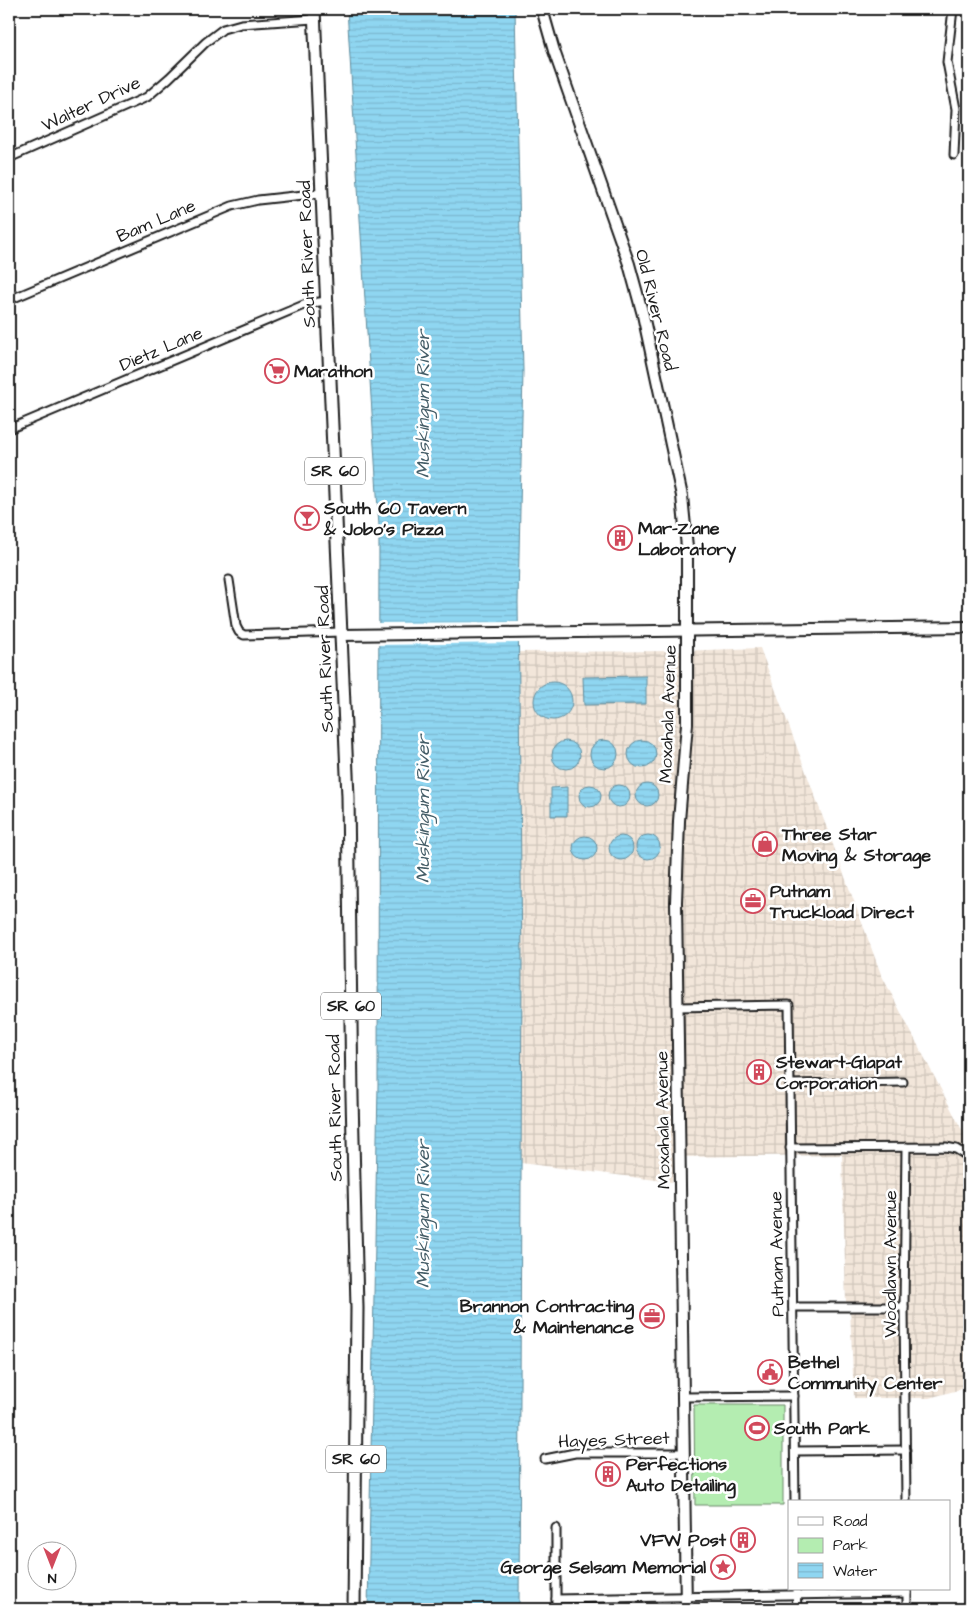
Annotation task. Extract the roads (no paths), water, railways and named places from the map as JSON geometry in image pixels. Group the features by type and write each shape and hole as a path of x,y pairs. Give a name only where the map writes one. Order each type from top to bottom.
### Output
{"main road":[{"name":"Old River Road","path":"542,9 554,51 626,252 643,315 682,496 687,546 687,630"},
{"name":"South River Road","path":"314,14 348,797 352,1115 357,1308 354,1609"},
{"path":"341,633 969,627"},
{"name":"Moxahala Avenue","path":"686,1609 676,902 679,821 688,724 687,630"}],"street":[{"path":"953,9 947,62 956,109 954,155"},
{"name":"Walter Drive","path":"9,158 147,97 206,42 223,29 241,24 314,14"},
{"name":"Bam Lane","path":"9,300 232,206 258,200 322,193"},
{"name":"Dietz Lane","path":"9,429 306,304 326,301"},
{"path":"229,580 236,626 239,632 244,635 341,633"},
{"name":"Putnam Avenue","path":"678,1007 789,1005 795,1500"},
{"path":"790,1084 903,1082"},
{"name":"Woodlawn Avenue","path":"906,1147 904,1307 906,1500"},
{"path":"790,1148 946,1147 956,1149 969,1157"},
{"path":"793,1307 904,1307"},
{"path":"683,1397 794,1396"},
{"path":"795,1451 906,1450"},
{"name":"Hayes Street","path":"545,1458 575,1453 683,1453"},
{"path":"556,1528 556,1609"},
{"path":"556,1599 685,1597 796,1592 907,1591 907,1609"},
{"path":"796,1592 797,1609"}],"water":[{"name":"Muskingum River","path":"347,9 515,9 523,371 518,602 522,962 519,1609 368,1609 378,1086 379,526"},
{"path":"646,676 646,704 584,705 583,677"},
{"path":"553,682 566,688 572,701 566,714 553,720 540,714 534,701 540,688"},
{"path":"604,740 614,744 618,754 614,764 604,768 594,764 590,754 594,744"},
{"path":"642,740 652,744 656,754 652,764 642,768 632,764 628,754 632,744"},
{"path":"566,741 576,745 580,755 576,765 566,769 556,765 552,755 556,745"},
{"path":"647,784 657,791 658,795 651,805 647,806 637,799 636,795 643,785"},
{"path":"590,785 600,792 601,796 594,806 590,807 580,800 579,796 586,786"},
{"path":"619,785 629,792 630,796 623,806 619,807 609,800 608,796 615,786"},
{"path":"567,787 567,816 551,816 551,788"},
{"path":"648,835 653,836 659,842 659,852 653,858 648,859 643,858 637,852 636,847 637,842 643,836"},
{"path":"585,836 590,837 596,843 596,853 590,859 585,860 580,859 574,853 573,848 574,843 580,837"},
{"path":"621,836 626,837 632,843 632,853 626,859 621,860 616,859 610,853 609,848 610,843 616,837"}],"place":[{"name":"Marathon","path":"277,371"},
{"name":"South 60 Tavern & Jobo's Pizza","path":"307,518"},
{"name":"Mar-Zane Laboratory","path":"620,538"},
{"name":"Three Star Moving & Storage","path":"765,844"},
{"name":"Putnam Truckload Direct","path":"753,901"},
{"name":"Stewart-Glapat Corporation","path":"759,1072"},
{"name":"Brannon Contracting & Maintenance","path":"652,1316"},
{"name":"Bethel Community Center","path":"770,1372"},
{"name":"South Park","path":"757,1428"},
{"name":"Perfections Auto Detailing","path":"608,1474"},
{"name":"VFW Post","path":"743,1540"},
{"name":"George Selsam Memorial","path":"723,1567"}]}
